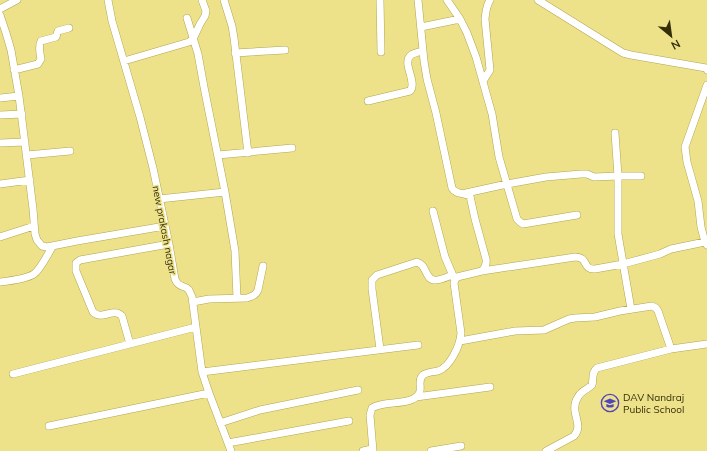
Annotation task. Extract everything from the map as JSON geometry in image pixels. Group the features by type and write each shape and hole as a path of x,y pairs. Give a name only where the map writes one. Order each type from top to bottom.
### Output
{"street":[{"path":"0,9 17,0"},
{"name":"new prakash nagar","path":"108,0 112,21 153,168 175,279 177,284 189,290 192,297 202,372 231,451"},
{"path":"124,60 189,42 193,39 205,16 206,11 202,0"},
{"path":"224,0 232,26 248,152"},
{"path":"380,0 381,52"},
{"path":"418,0 427,79 454,192 466,194 507,184 546,177 581,174 587,174 594,177 641,176"},
{"path":"447,0 460,20 472,46 492,114 499,157 517,219 523,224 577,215"},
{"path":"483,81 490,70 485,19 486,10 490,0"},
{"path":"538,0 623,53 706,68 707,70"},
{"path":"0,15 6,33 22,114 34,209 34,234 37,240 42,246 53,246 77,240 165,226"},
{"path":"187,18 198,54 225,192 235,251 237,298"},
{"path":"421,27 460,20"},
{"path":"14,70 38,64 41,59 39,46 41,42 56,37 58,31 69,28"},
{"path":"235,53 285,50"},
{"path":"368,101 410,91 413,88 413,84 408,60 410,56 423,51"},
{"path":"380,349 372,280 377,275 417,262 424,266 428,276 434,281 482,271 575,257 580,257 584,260 591,270 623,264 660,254 671,249 706,244 701,227 698,202 687,162 685,147 707,85"},
{"path":"0,98 19,96"},
{"path":"0,115 22,114"},
{"path":"615,133 618,176 617,228 631,309"},
{"path":"0,143 25,142"},
{"path":"218,155 292,148"},
{"path":"27,156 70,151"},
{"path":"0,184 30,180"},
{"path":"159,199 225,192"},
{"path":"466,194 470,196 486,259 485,268 482,271"},
{"path":"416,397 421,391 420,383 423,375 443,369 447,365 456,351 461,334 454,278 444,253 433,211"},
{"path":"0,237 34,226"},
{"path":"130,344 122,316 119,313 116,312 100,316 93,312 78,277 76,263 80,260 169,244"},
{"path":"0,282 23,278 34,274 53,246"},
{"path":"193,302 209,299 248,298 256,294 263,266"},
{"path":"460,341 515,331 544,330 569,319 595,317 652,306 658,311 672,349"},
{"path":"12,374 196,327"},
{"path":"546,451 574,436 577,432 579,428 574,411 576,399 592,385 594,370 597,368 672,349 707,344"},
{"path":"202,372 418,345"},
{"path":"363,451 373,450 370,415 372,408 380,405 406,401 416,397 490,387"},
{"path":"220,423 260,410 358,390"},
{"path":"49,426 209,393"},
{"path":"228,443 349,421"},
{"path":"431,451 461,446"}],"place":[{"name":"DAV Nandraj Public School","path":"610,403"}]}
